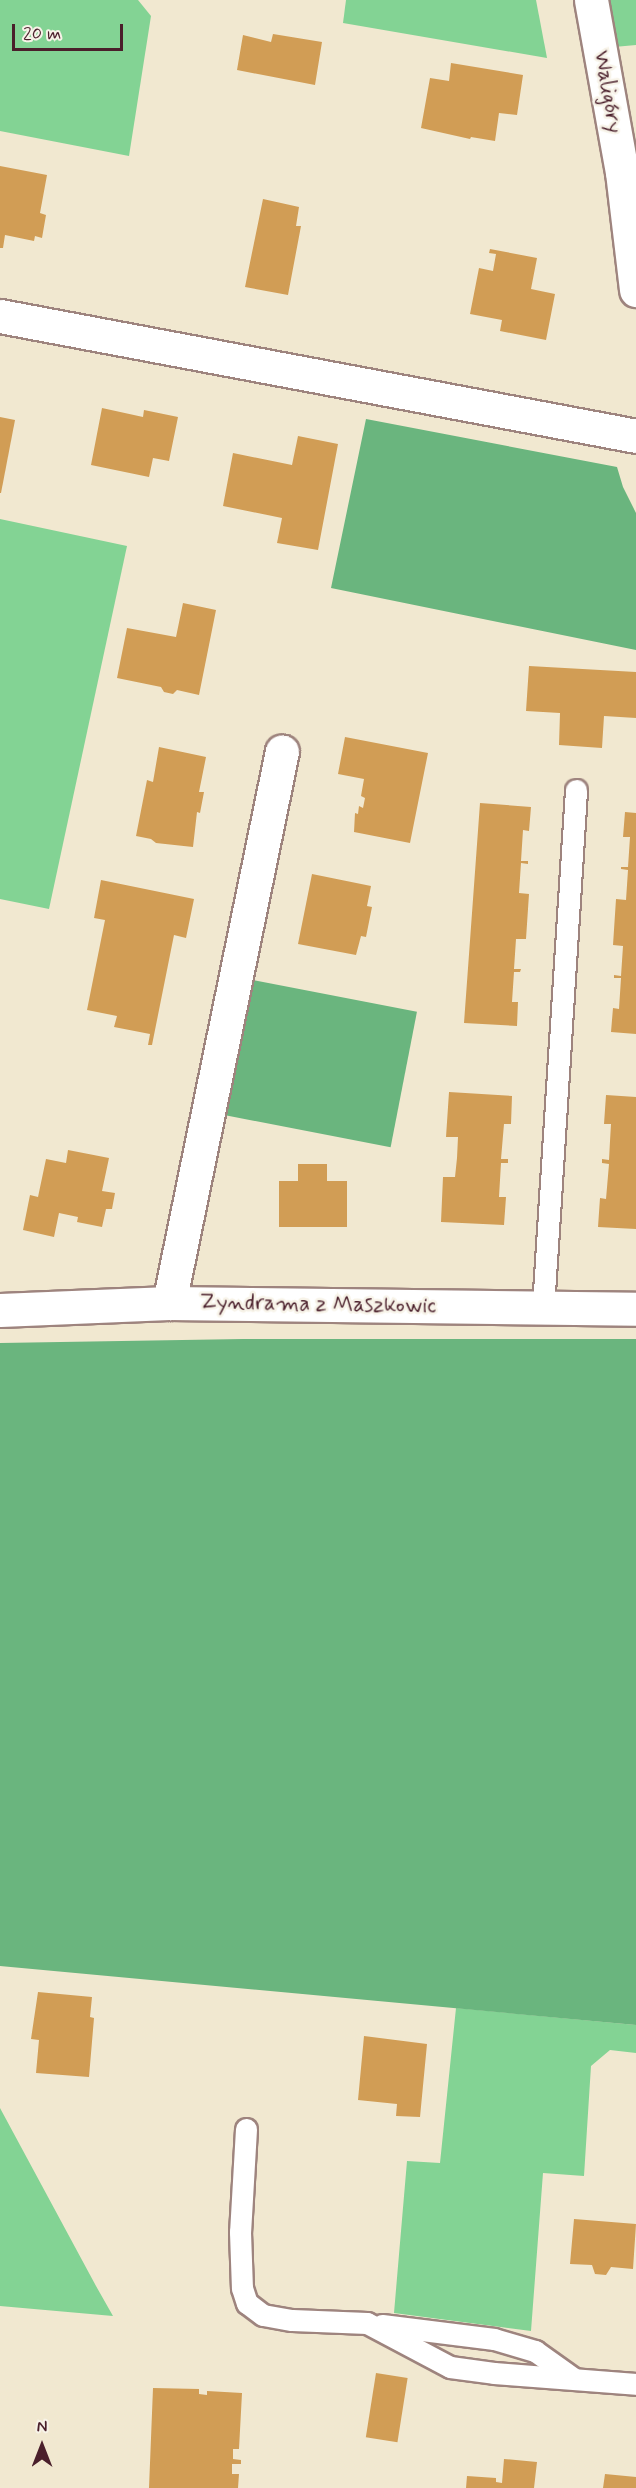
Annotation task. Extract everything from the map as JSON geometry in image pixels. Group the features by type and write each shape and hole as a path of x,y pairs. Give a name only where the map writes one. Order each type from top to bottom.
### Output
{"street":[{"name":"Waligóry","path":"591,0 622,172 636,290"},
{"path":"0,316 636,436"},
{"path":"169,1303 282,751"},
{"name":"Zyndrama z Maszkowic","path":"0,1310 169,1303 636,1309"}],"lane":[{"path":"543,1308 576,790"},
{"path":"246,2129 240,2232 242,2288 247,2303 263,2315 292,2320 367,2323 494,2339 536,2350 574,2379"},
{"path":"367,2323 450,2367 636,2384"}],"green space":[{"path":"0,0 138,0 151,16 129,156 0,131"},
{"path":"346,0 536,0 547,58 343,23"},
{"path":"605,0 636,0 636,45 614,47"},
{"path":"366,419 617,467 623,487 636,513 636,650 331,588"},
{"path":"0,519 127,546 49,909 0,899"},
{"path":"253,980 417,1012 391,1147 227,1115"},
{"path":"243,1339 636,1339 636,2025 0,1966 0,1343"},
{"path":"456,2008 636,2025 636,2053 610,2050 591,2066 584,2176 543,2173 531,2331 394,2313 407,2161 440,2163"},
{"path":"0,2108 96,2286 113,2316 0,2306"}],"building":[{"path":"273,34 322,42 315,85 237,70 243,35 271,42"},
{"path":"451,63 523,75 517,115 499,113 495,141 471,137 470,139 421,128 430,78 449,81"},
{"path":"0,166 47,175 40,213 46,215 42,238 35,236 34,241 5,235 3,248 0,248"},
{"path":"263,199 299,207 296,226 301,226 288,295 245,287"},
{"path":"490,249 537,258 531,289 555,294 546,340 500,331 502,320 470,314 479,268 493,271 496,254 489,253"},
{"path":"102,408 143,417 144,410 178,417 169,461 153,458 149,477 91,465"},
{"path":"0,417 15,420 1,493 0,493"},
{"path":"298,436 338,444 318,550 277,543 282,518 223,506 233,453 292,465"},
{"path":"183,603 216,610 199,695 177,690 173,694 164,692 161,687 117,678 127,628 176,637"},
{"path":"529,666 636,672 636,718 604,716 602,748 559,745 560,713 526,711"},
{"path":"345,737 428,753 410,843 354,832 355,813 358,814 359,806 363,808 365,798 361,796 364,779 338,774"},
{"path":"159,747 206,757 199,792 204,792 200,813 197,812 193,847 156,843 151,839 136,836 147,780 153,782"},
{"path":"480,803 531,807 529,831 523,830 521,861 528,861 528,864 521,863 519,893 529,894 526,939 516,939 514,969 521,969 520,972 514,972 512,1002 518,1002 517,1026 464,1023"},
{"path":"625,812 636,813 636,1034 611,1032 613,1008 619,1009 621,978 614,978 614,975 621,976 623,946 613,945 616,899 626,900 628,870 621,869 621,867 628,867 630,837 623,837"},
{"path":"312,874 371,886 367,906 372,907 366,937 361,936 356,955 298,944"},
{"path":"101,880 194,899 186,938 174,935 152,1045 148,1045 150,1034 114,1027 117,1016 87,1010 105,920 94,918"},
{"path":"449,1092 512,1096 511,1124 504,1124 501,1159 508,1159 508,1163 501,1163 499,1197 506,1197 504,1225 441,1222 443,1177 455,1177 457,1158 458,1137 446,1137"},
{"path":"606,1095 636,1097 636,1229 598,1227 600,1198 606,1199 609,1164 602,1163 602,1159 609,1160 611,1124 604,1124"},
{"path":"68,1150 109,1158 102,1191 115,1193 112,1209 106,1209 102,1227 77,1222 78,1217 59,1213 54,1237 23,1230 30,1195 38,1197 46,1159 66,1163"},
{"path":"298,1164 327,1164 327,1181 347,1181 347,1227 279,1227 279,1181 298,1181"},
{"path":"38,1992 92,1997 90,2017 94,2018 89,2077 36,2073 39,2040 31,2039"},
{"path":"364,2036 427,2044 420,2117 396,2116 397,2104 358,2100"},
{"path":"574,2219 636,2224 633,2269 611,2267 606,2275 595,2274 592,2265 570,2264"},
{"path":"376,2373 408,2378 397,2442 366,2437"},
{"path":"153,2388 199,2389 199,2394 207,2395 207,2391 242,2393 239,2449 233,2449 233,2459 241,2460 241,2464 232,2464 232,2474 239,2474 238,2488 149,2488"},
{"path":"504,2459 537,2462 534,2488 466,2488 467,2476 496,2478 496,2482 502,2483"},
{"path":"605,2474 636,2477 636,2488 603,2488"}]}
